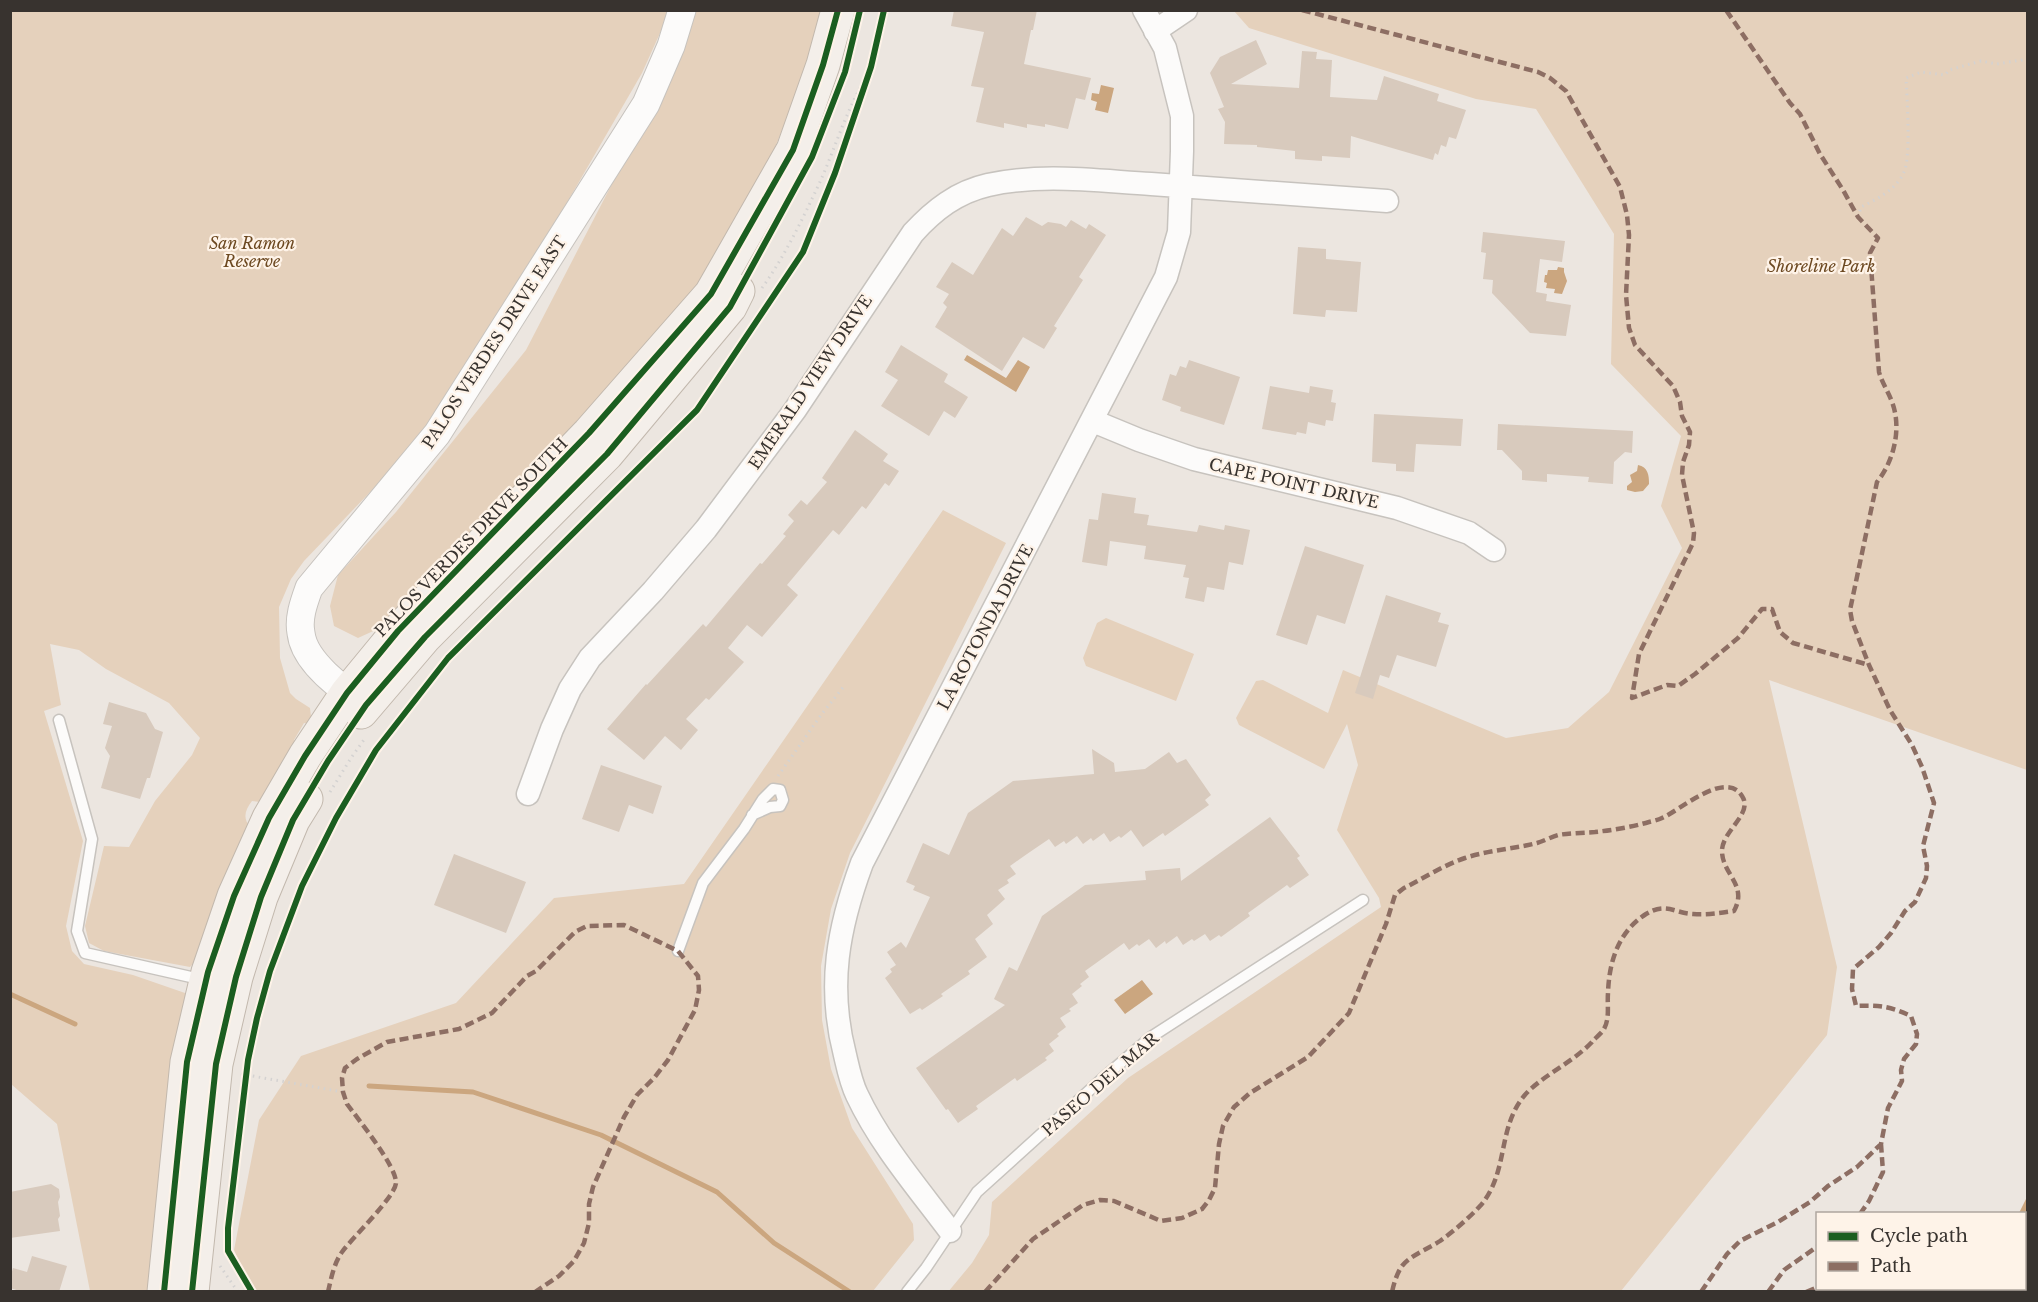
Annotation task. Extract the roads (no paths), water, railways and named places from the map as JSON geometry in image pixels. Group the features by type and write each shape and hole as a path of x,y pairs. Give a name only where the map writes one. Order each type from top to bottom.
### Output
{"main road":[{"name":"PALOS VERDES DRIVE SOUTH","path":"164,1292 187,1062 206,981 234,896 269,818 305,756 361,710 398,631 589,433 711,294 793,150 823,65 838,10"},
{"name":"PALOS VERDES DRIVE SOUTH","path":"192,1292 216,1064 236,976 261,897 293,820 361,710 424,637 607,454 730,307 812,157 845,72 860,10"}],"street":[{"name":"PALOS VERDES DRIVE EAST","path":"361,710 317,664 304,646 300,624 309,588 437,434 646,104 671,46 682,10"},
{"name":"LA ROTONDA DRIVE","path":"950,1231 900,1166 855,1092 838,1029 836,965 840,936 848,902 862,863 1166,277 1179,232 1182,186 1182,116 1165,48 1144,10"},
{"path":"1155,31 1186,10"},
{"name":"EMERALD VIEW DRIVE","path":"528,794 552,729 570,689 590,658 653,591 706,529 795,410 913,233 929,215 949,201 987,185 1018,181 1078,179 1387,201"},
{"name":"CAPE POINT DRIVE","path":"1093,421 1194,459 1397,508 1469,533 1494,550"}],"lane":[{"path":"59,720 92,839 77,931 84,953 206,981"},
{"path":"678,951 703,884 752,815 773,789 780,790 783,800 780,806 770,807 752,815"},
{"name":"PASEO DEL MAR","path":"907,1292 926,1268 977,1192 1151,1037 1362,900"}],"waterway":[{"path":"10,994 75,1024"},
{"path":"369,1086 473,1092 601,1135 717,1192 774,1243 850,1292"}],"park label":[{"name":"San Ramon Reserve","path":"252,252"},
{"name":"Shoreline Park","path":"1821,266"}]}
